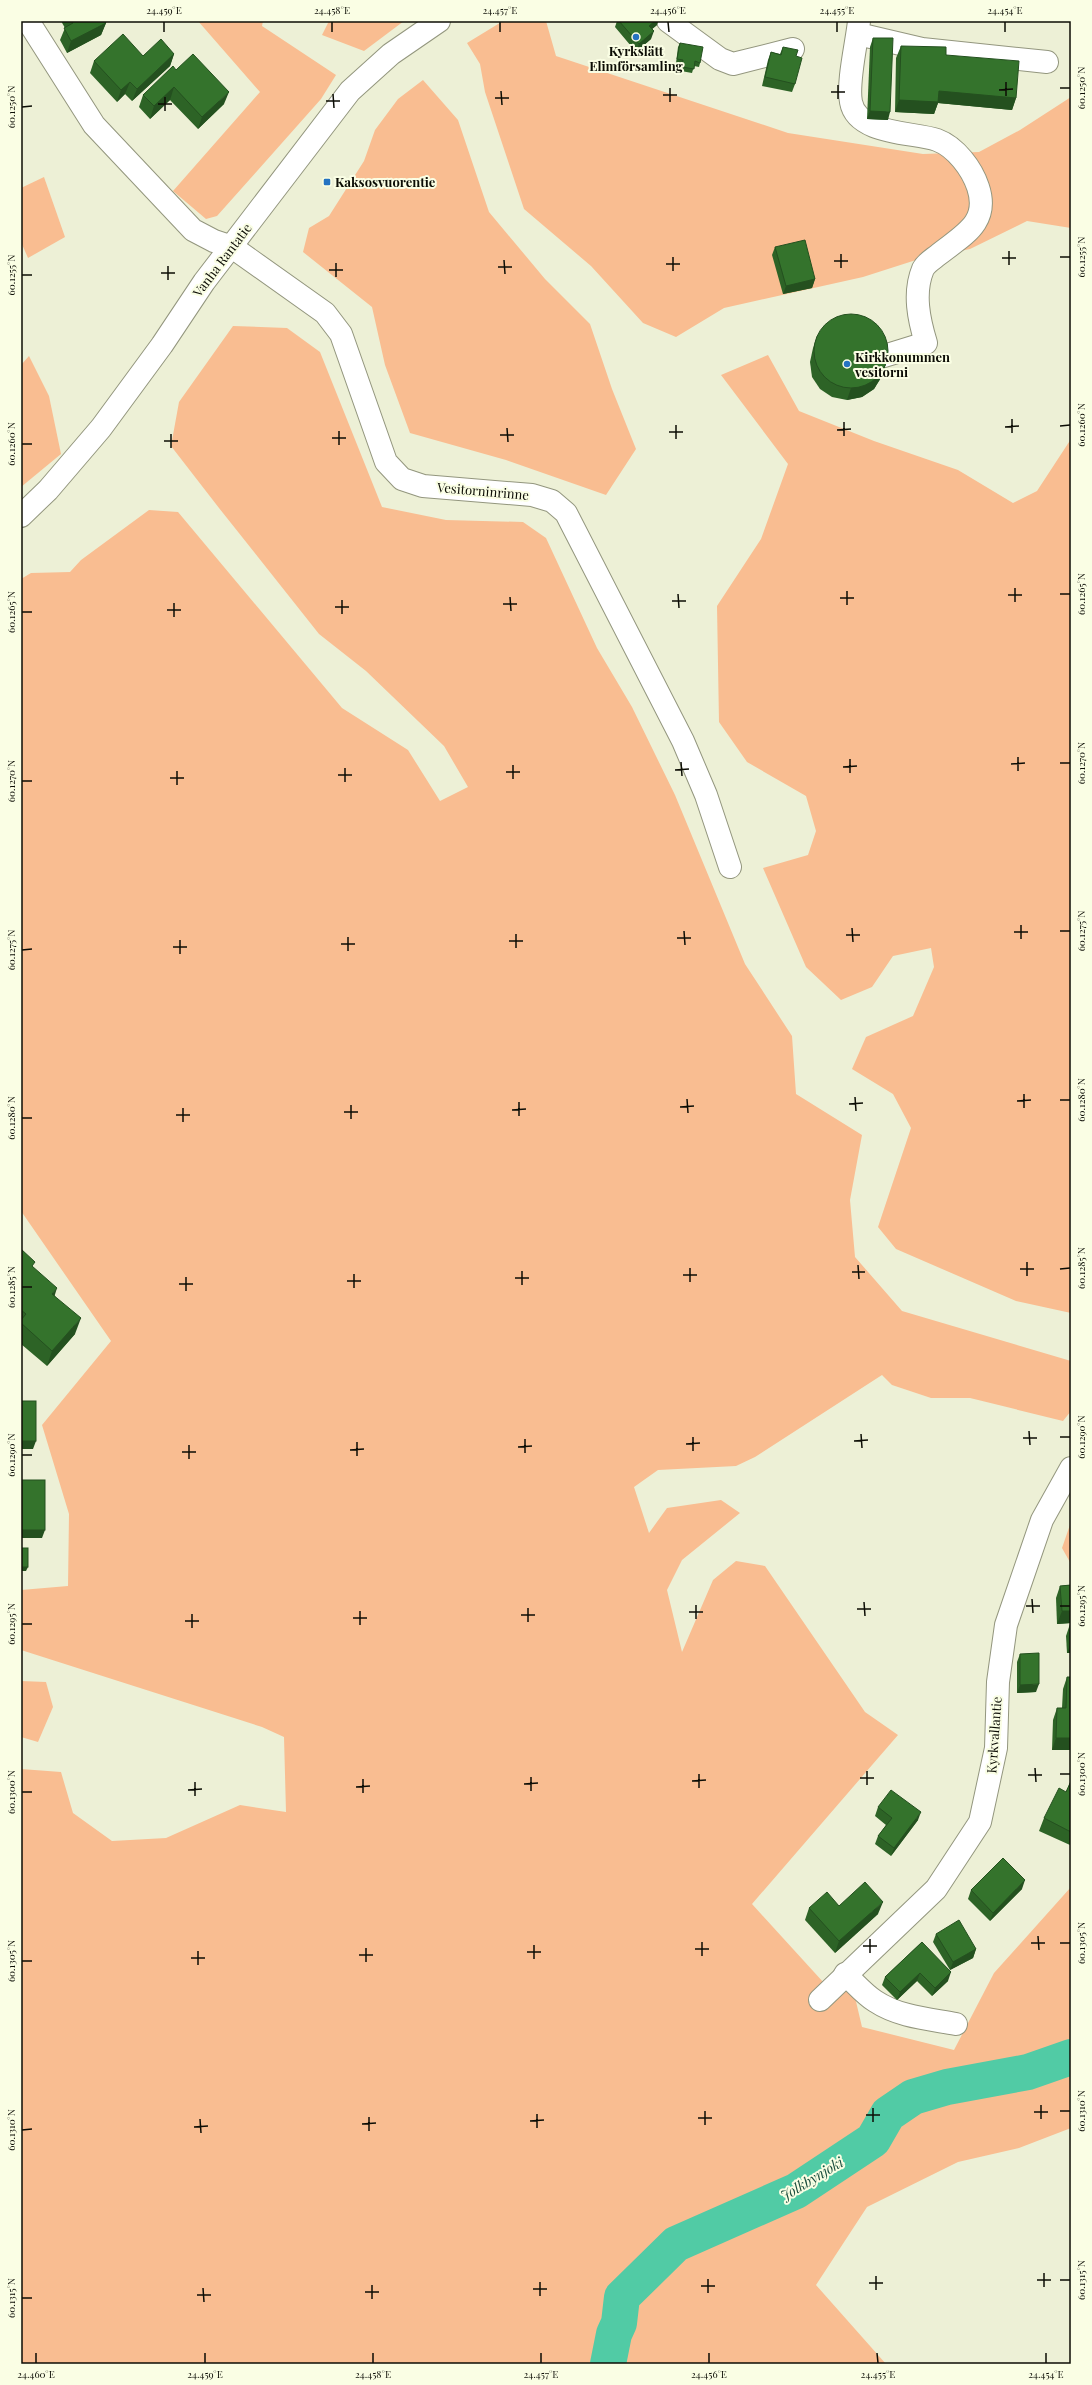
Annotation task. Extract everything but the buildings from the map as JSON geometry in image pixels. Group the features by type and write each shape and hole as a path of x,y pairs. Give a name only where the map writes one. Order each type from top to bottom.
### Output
{"street":[{"path":"28,21 94,125 112,146 196,234 232,247"},
{"name":"Vanha Rantatie","path":"21,516 48,490 101,428 232,247 350,91 391,54 439,21"},
{"path":"668,21 720,59 733,64 793,49"},
{"path":"884,356 926,343 918,316 919,286 923,268 966,234 976,222 982,209 981,197 970,171 954,150 938,140 880,128 858,115 850,101 859,28 922,49 1047,62"},
{"name":"Vesitorninrinne","path":"232,247 325,313 341,334 386,462 402,479 423,486 532,494 552,501 566,513 683,741 706,795 730,867"},
{"name":"Kyrkvallantie","path":"820,2000 845,1974 936,1889 980,1822 996,1748 998,1682 1006,1624 1042,1520 1071,1468"},
{"path":"845,1974 875,2001 890,2009 903,2014 956,2024"}],"shaded area":[{"path":"198,21 263,21 262,26 336,75 321,99 217,216 206,219 173,191 260,92"},
{"path":"329,21 404,21 364,51 322,35"},
{"path":"503,21 546,21 556,56 788,133 923,154 979,152 1020,130 1071,97 1071,228 1027,221 970,249 916,260 863,277 724,308 676,337 643,323 591,266 524,209 485,92 480,64 467,43"},
{"path":"423,80 458,120 489,212 545,279 590,324 612,389 636,449 606,495 506,460 410,433 385,365 372,307 303,252 309,228 329,216 364,161 375,130 398,99"},
{"path":"44,177 65,237 28,258 21,242 21,188"},
{"path":"233,326 287,328 320,352 382,507 446,520 523,522 546,538 597,648 632,707 675,795 745,964 792,1036 796,1094 862,1135 850,1200 855,1257 902,1311 1071,1361 1071,1411 1063,1421 970,1398 931,1398 892,1385 882,1375 755,1457 736,1466 658,1470 634,1487 649,1533 667,1508 721,1500 740,1513 682,1560 667,1590 682,1652 713,1580 736,1561 765,1566 865,1712 898,1735 752,1904 824,1983 854,1993 862,2027 954,2050 994,1973 1071,1887 1071,2128 1019,2148 958,2162 867,2207 816,2285 886,2364 21,2364 21,1769 61,1772 73,1813 112,1841 166,1838 240,1805 286,1812 284,1737 262,1727 21,1650 21,1590 68,1586 69,1514 42,1425 111,1341 21,1211 21,579 31,573 70,572 81,560 149,510 178,512 342,708 408,750 440,801 468,787 444,746 366,671 319,634 171,446 179,402"},
{"path":"768,355 799,411 874,441 958,470 1013,503 1037,491 1071,439 1071,1313 1016,1301 896,1249 878,1227 911,1128 893,1094 852,1069 866,1037 913,1016 934,967 931,948 893,956 872,987 841,1000 806,967 763,868 808,855 816,831 806,796 747,762 719,722 717,606 761,539 788,464 721,375"},
{"path":"29,356 49,396 61,454 21,487 21,365"},
{"path":"1071,1522 1071,1564 1062,1548"},
{"path":"21,1681 46,1682 53,1707 38,1742 21,1737"}],"waterway":[{"name":"Jolkbynjoki","path":"608,2364 614,2334 619,2323 622,2297 676,2244 796,2191 873,2140 888,2114 913,2097 947,2087 1028,2072 1071,2057"}],"place":[{"name":"Kyrkslätt Elimförsamling","path":"636,37"},
{"name":"Kaksosvuorentie","path":"327,182"},
{"name":"Kirkkonummen vesitorni","path":"847,364"}]}
